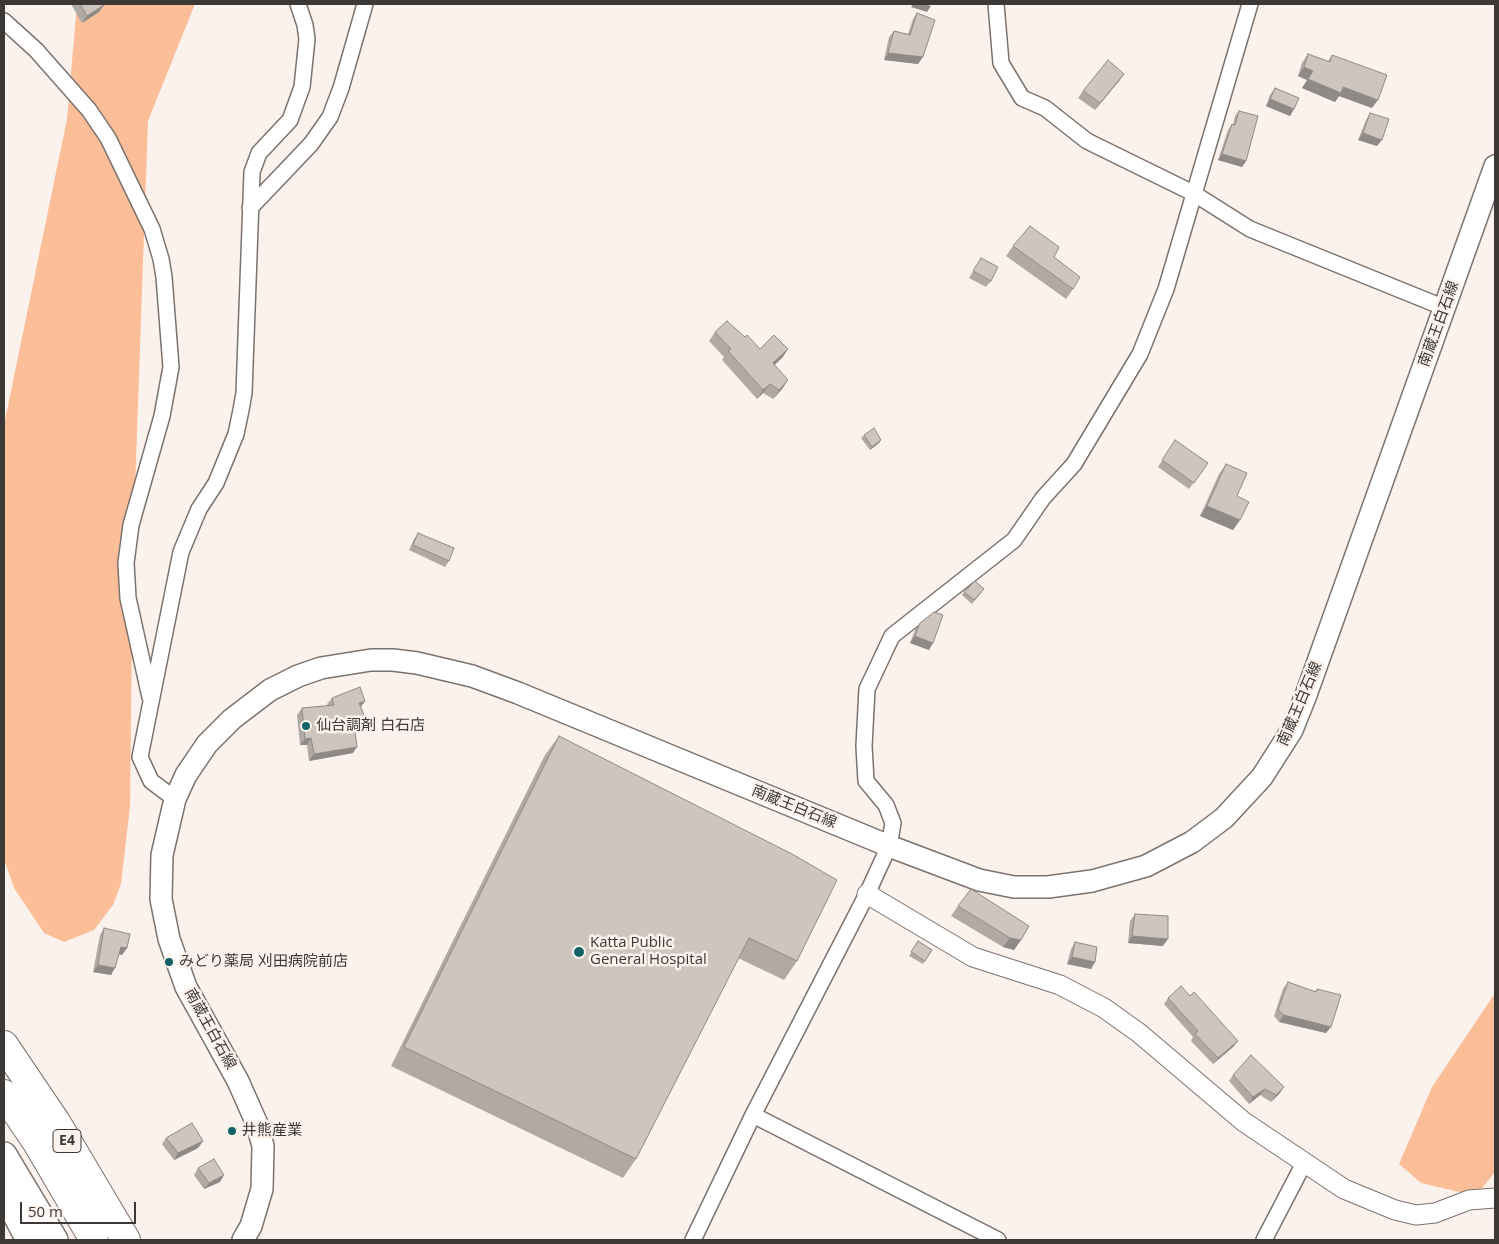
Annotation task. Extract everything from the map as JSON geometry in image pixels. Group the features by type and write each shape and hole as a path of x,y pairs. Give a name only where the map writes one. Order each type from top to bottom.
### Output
{"highway":[{"name":"E4","path":"4,1045 56,1122 126,1240"},
{"name":"E4","path":"4,1094 36,1141 94,1240"},
{"path":"4,1155 55,1240"},
{"path":"4,1193 29,1240"}],"main road":[{"name":"南蔵王白石線","path":"243,1240 251,1226 262,1189 263,1146 257,1124 238,1081 186,987 168,939 161,899 162,855 175,799 186,775 207,744 232,719 270,690 298,676 321,668 347,663 393,660 450,670 508,690 889,846 979,880 1014,887 1048,888 1092,881 1146,866 1192,842 1224,818 1262,778 1292,730 1495,166"}],"street":[{"path":"175,799 151,781 140,757 150,699 162,654 181,552 199,509 216,483 230,451 241,410 244,393 248,316 250,208 253,165 259,153 290,120 302,87 307,39 305,25 298,4"},
{"path":"250,208 298,159 321,132 330,117 341,88 364,4"},
{"path":"996,4 1001,63 1022,98 1045,108 1087,141 1193,193 1250,229 1445,308"},
{"path":"693,1240 753,1115 867,894 889,846 893,823 886,805 866,782 864,746 867,690 871,680 892,636 1014,540 1043,498 1074,464 1140,354 1166,289 1250,4"},
{"path":"4,21 36,50 89,110 108,138 152,228 161,259 171,367 162,416 131,525 126,562 128,598 150,699"},
{"path":"867,894 973,957 1060,985 1104,1008 1139,1033 1244,1122 1344,1189 1405,1213 1425,1215 1469,1200 1495,1198"},
{"path":"753,1115 998,1240"},
{"path":"1264,1240 1304,1163"}],"shaded area":[{"path":"77,4 195,4 148,121 133,546 130,806 121,884 113,905 94,930 64,942 44,933 14,888 4,859 4,425 67,119"},
{"path":"1495,993 1495,1172 1476,1196 1421,1183 1399,1164 1432,1087"}],"building":[{"path":"80,4 103,4 104,5 87,16"},
{"path":"917,13 935,20 923,57 888,53 894,31 910,35"},
{"path":"1308,54 1330,62 1332,55 1387,75 1378,100 1343,87 1341,93 1308,79 1313,71 1304,67"},
{"path":"1108,60 1124,74 1100,103 1083,91"},
{"path":"1275,88 1299,98 1294,109 1270,99"},
{"path":"1239,111 1258,116 1246,161 1222,154 1232,124 1235,125"},
{"path":"1370,113 1389,119 1382,140 1363,133"},
{"path":"1030,226 1059,247 1054,257 1080,277 1073,289 1013,246"},
{"path":"981,258 998,267 991,281 973,271"},
{"path":"727,321 745,337 747,335 760,349 774,335 788,349 773,363 788,380 779,390 770,384 763,390 728,351 731,349 715,332"},
{"path":"874,428 881,440 872,447 864,435"},
{"path":"1175,440 1208,463 1194,483 1162,460"},
{"path":"1226,464 1247,473 1237,496 1249,502 1240,520 1207,506"},
{"path":"418,533 454,548 449,561 413,545"},
{"path":"975,581 984,589 974,600 964,592"},
{"path":"934,612 943,615 933,643 915,636 920,623"},
{"path":"360,687 365,701 359,703 366,720 354,724 357,747 314,754 311,738 305,739 302,708 334,705 332,698"},
{"path":"559,736 792,854 837,880 797,961 749,938 636,1159 404,1047"},
{"path":"971,889 1029,926 1021,940 1010,938 958,906"},
{"path":"1135,914 1168,916 1168,939 1132,936"},
{"path":"104,928 130,934 127,948 121,947 115,968 98,965"},
{"path":"918,941 932,950 925,961 911,952"},
{"path":"1075,942 1097,947 1095,962 1072,957"},
{"path":"1288,982 1316,992 1317,989 1341,995 1331,1027 1284,1015 1278,1010"},
{"path":"1181,986 1190,996 1194,992 1238,1041 1218,1058 1195,1034 1198,1031 1168,998"},
{"path":"1251,1055 1284,1087 1276,1095 1265,1089 1253,1097 1233,1075"},
{"path":"192,1123 203,1141 178,1153 166,1138"},
{"path":"214,1159 224,1175 209,1183 198,1168"}],"place":[{"name":"仙台調剤 白石店","path":"306,726"},
{"name":"Katta Public General Hospital","path":"579,952"},
{"name":"みどり薬局 刈田病院前店","path":"169,962"},
{"name":"井熊産業","path":"232,1131"}]}
